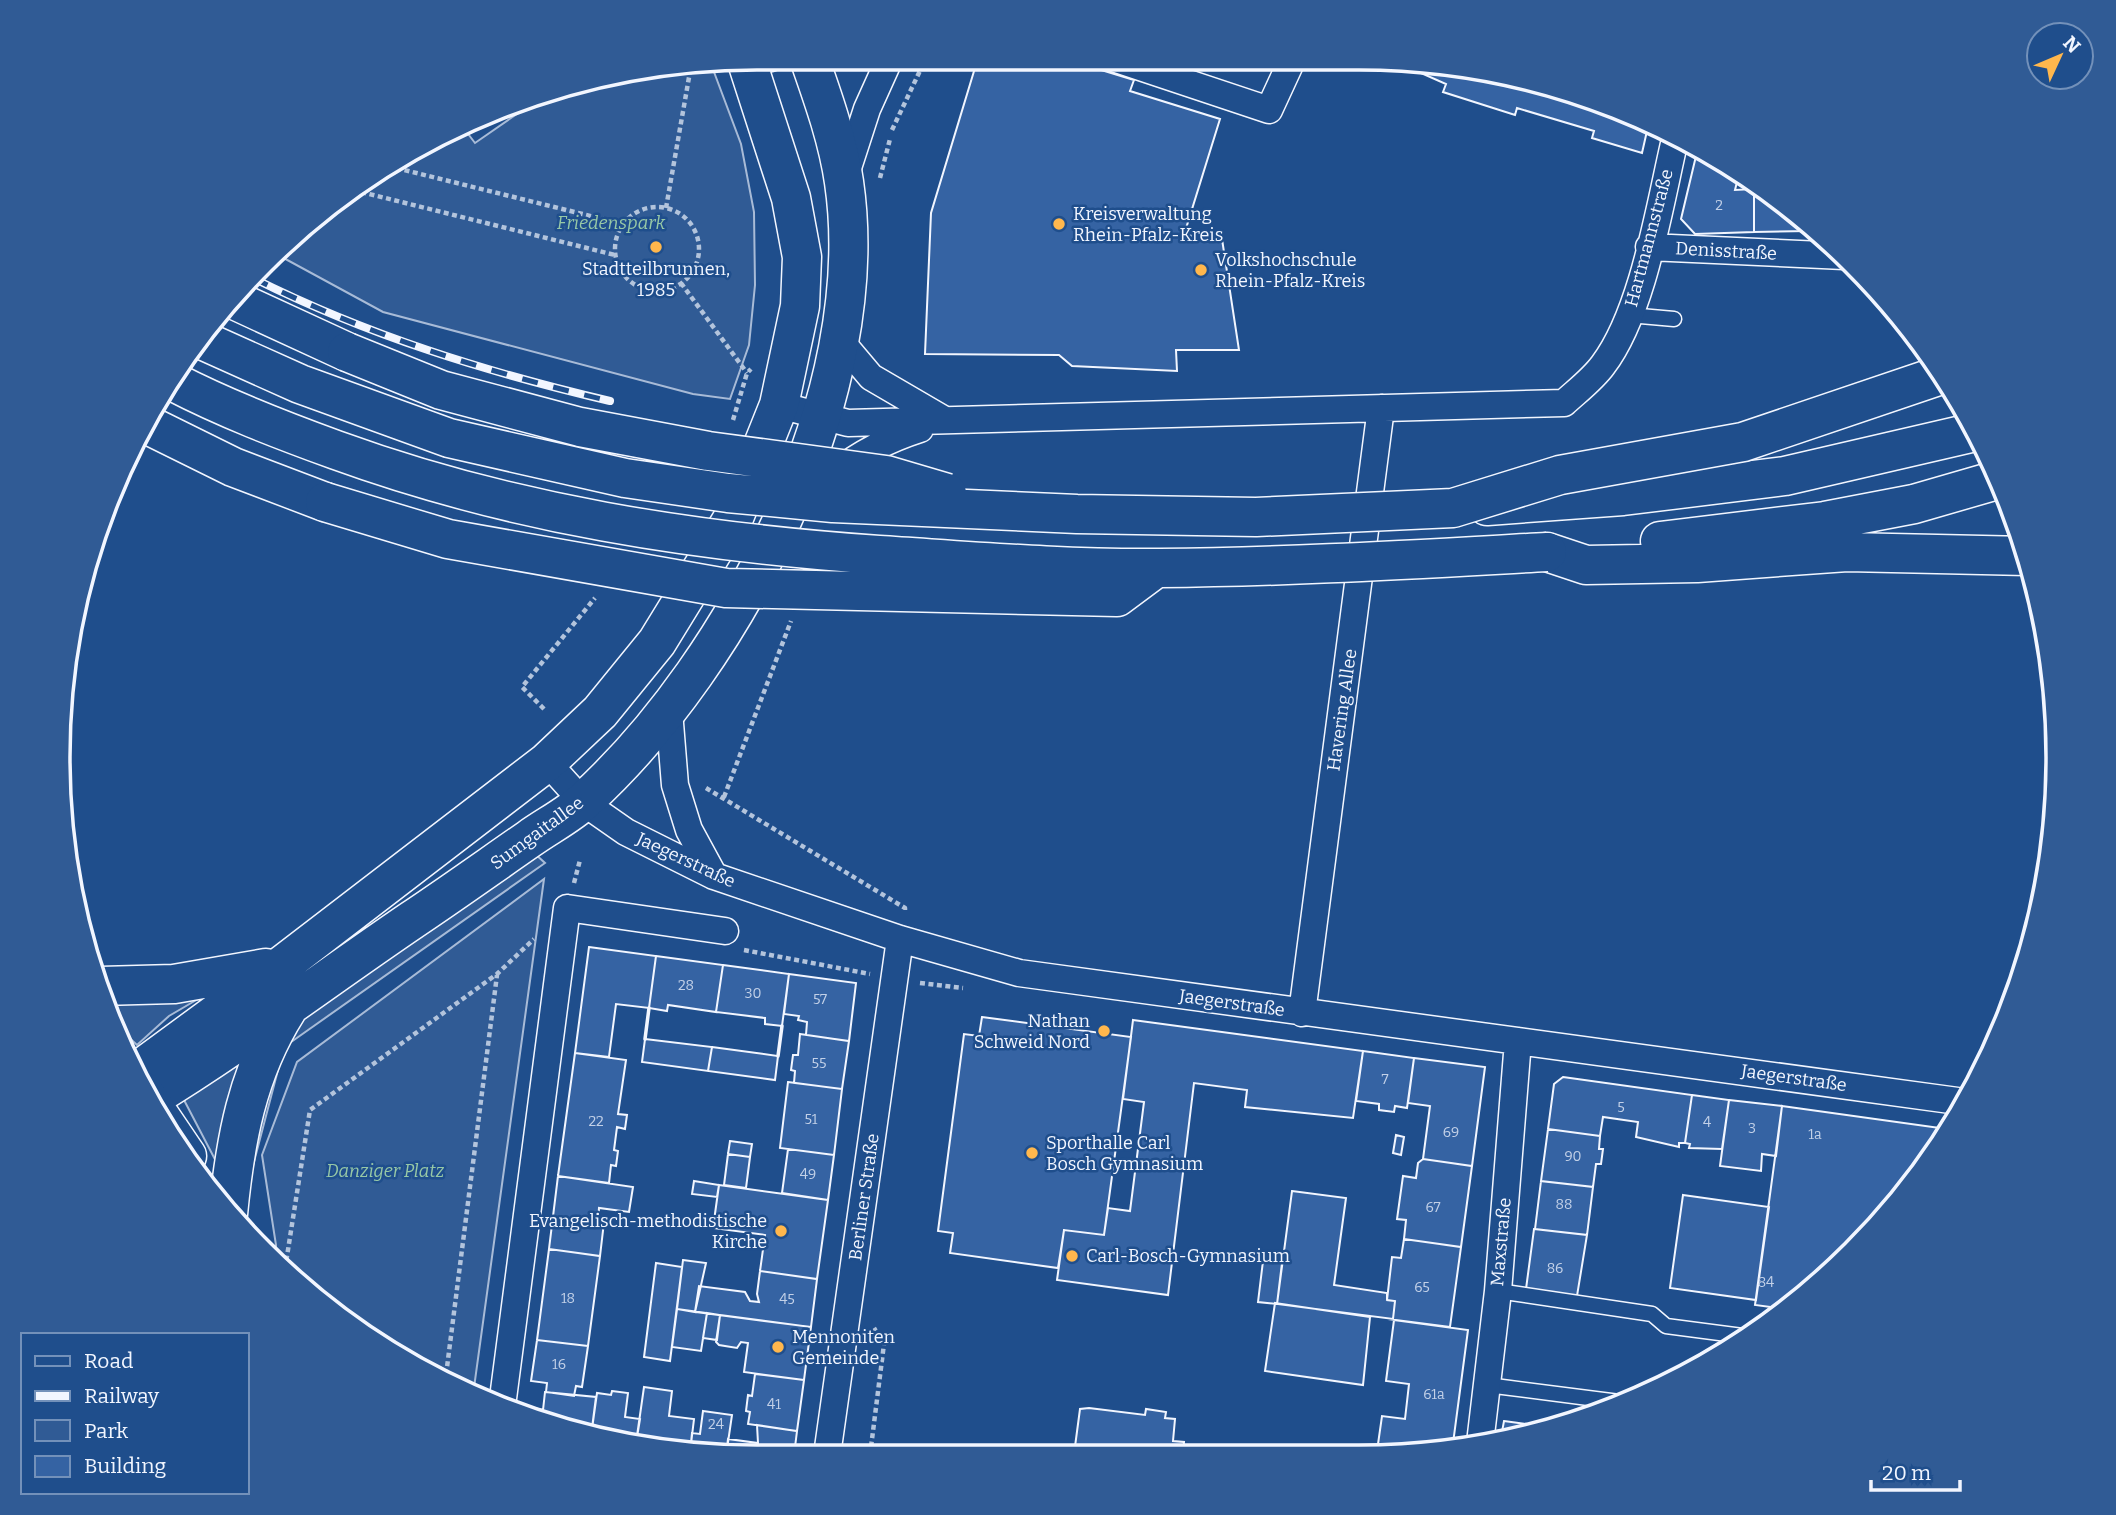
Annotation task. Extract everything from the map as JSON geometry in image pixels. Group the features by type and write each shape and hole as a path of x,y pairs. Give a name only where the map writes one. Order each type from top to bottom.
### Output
{"main road":[{"path":"152,1083 285,963 547,762 600,712 657,642 735,515 779,405 800,306 802,257 791,198 756,70"},
{"name":"Sumgaitallee","path":"154,1085 292,1002 583,802 669,710 701,666 780,527 821,416 839,339 848,249 861,183 813,70"},
{"path":"242,303 346,352 441,390 580,427 708,451 886,475 1006,510"},
{"path":"209,343 300,384 449,438 625,478 729,493 834,503 1256,517 1453,508 1623,496 1785,476 1965,434"},
{"path":"1453,508 1560,475 1743,442 1931,377"},
{"path":"180,385 273,427 367,461 494,499 600,523 706,539 831,552 986,562 1156,568 1307,565 1547,552 1825,521 1913,504 1989,482"},
{"path":"154,428 233,467 325,502 448,539 726,588 1117,597 1156,568"},
{"path":"1547,552 1586,565 1697,563 1847,552 2016,556"},
{"path":"109,986 211,980 285,963"},
{"path":"230,1198 240,1125 251,1084 263,1052 292,1002"}],"street":[{"path":"861,183 867,109 885,70"},
{"path":"1149,70 1269,110 1287,70"},
{"name":"Hartmannstraße","path":"1381,408 1564,403 1603,365 1629,314 1649,247 1673,147"},
{"name":"Denisstraße","path":"1649,247 1828,255"},
{"path":"839,339 871,377 945,419"},
{"path":"779,405 848,423 1381,408"},
{"name":"Havering Allee","path":"1302,1013 1381,408"},
{"path":"780,527 857,457 887,440 945,419"},
{"path":"669,710 675,785 690,830 714,876"},
{"name":"Jaegerstraße","path":"547,762 583,802 626,832 714,876 900,939 1054,980 1954,1101"},
{"path":"503,1396 567,908 725,931"},
{"name":"Berliner Straße","path":"828,1445 900,939"},
{"name":"Maxstraße","path":"1481,1434 1498,1291 1518,1041"}],"lane":[{"path":"1629,314 1674,319"},
{"path":"575,462 711,457 763,450"},
{"path":"1498,1291 1653,1314 1665,1326 1731,1335"},
{"path":"1487,1385 1602,1401"}],"path":[{"path":"861,183 892,131 920,70"},
{"path":"666,208 690,74"},
{"path":"402,170 622,224"},
{"path":"366,193 615,255"},
{"path":"666,208 689,222 699,247 691,273 681,283 668,289 640,287 629,280 615,255 617,234 622,224 642,209 666,208"},
{"path":"681,283 747,373"},
{"path":"793,618 724,797 905,908 900,939"},
{"path":"522,687 544,709"},
{"path":"287,1258 310,1110 497,974 567,908"},
{"path":"725,931 742,950 894,979"},
{"path":"447,1371 497,974"}],"green space":[{"name":"Friedenspark","path":"714,71 741,144 754,212 755,285 749,345 730,399 693,394 383,312 285,259 339,212 414,162 468,134 475,143 518,113 580,93 623,83"},
{"path":"534,853 545,863 284,1047 249,1181 256,1109 286,1028"},
{"name":"Danziger Platz","path":"544,879 475,1384 414,1353 376,1329 339,1303 276,1248 262,1155 297,1062"},
{"path":"210,992 169,1016 137,1045 130,1039 113,997"},
{"path":"242,1054 231,1091 220,1169 184,1100"}],"building":[{"name":"Kreisverwaltung Rhein-Pfalz-Kreis","path":"974,70 1101,70 1134,80 1130,91 1220,119 1184,235 1222,239 1239,350 1176,350 1177,371 1072,366 1059,355 925,354 931,213"},
{"path":"1421,73 1493,83 1579,106 1646,133 1642,153 1592,138 1594,131 1517,108 1515,115 1443,92 1446,84"},
{"path":"1695,158 1737,184 1735,190 1745,189 1754,196 1754,232 1695,234 1681,219"},
{"path":"1754,196 1800,231 1754,232"},
{"path":"589,947 656,956 649,1008 616,1004 609,1057 575,1053"},
{"path":"656,956 723,965 716,1012 668,1005 667,1011 649,1008"},
{"path":"723,965 789,974 782,1026 765,1024 765,1018 716,1012"},
{"path":"789,974 856,983 849,1041 806,1035 807,1022 798,1020 799,1016 784,1014"},
{"name":"Sporthalle Carl Bosch Gymnasium","path":"982,1017 1131,1037 1104,1235 1064,1230 1058,1268 950,1253 953,1233 938,1231 964,1034 979,1036"},
{"path":"1133,1020 1363,1051 1353,1118 1245,1107 1247,1090 1194,1083 1168,1295 1057,1280 1064,1230 1104,1235 1108,1208 1130,1211 1144,1102 1123,1099"},
{"path":"800,1034 849,1041 842,1089 794,1083 795,1071 791,1070 793,1055 798,1055"},
{"path":"645,1039 712,1047 708,1071 642,1062"},
{"path":"712,1047 778,1056 775,1080 708,1071"},
{"path":"1363,1051 1414,1058 1407,1108 1395,1106 1394,1112 1379,1110 1379,1104 1356,1101"},
{"path":"575,1053 626,1060 618,1114 627,1115 625,1129 617,1127 614,1150 618,1151 616,1166 611,1165 609,1183 558,1176"},
{"path":"1414,1058 1485,1067 1472,1166 1423,1159 1430,1106 1408,1103"},
{"path":"1563,1077 1692,1095 1685,1143 1679,1143 1679,1147 1636,1137 1638,1122 1603,1117 1600,1136 1548,1129 1554,1084"},
{"path":"788,1082 842,1089 834,1155 780,1148"},
{"path":"1692,1095 1729,1100 1722,1149 1689,1148 1690,1144 1685,1143"},
{"path":"1729,1100 1782,1106 1776,1156 1762,1154 1761,1171 1720,1166"},
{"path":"1782,1106 1937,1128 1904,1176 1845,1244 1771,1307 1755,1305"},
{"path":"1548,1129 1600,1136 1599,1149 1603,1149 1601,1164 1596,1164 1593,1187 1541,1181"},
{"path":"1396,1135 1404,1137 1401,1155 1393,1153"},
{"path":"730,1141 752,1144 750,1157 728,1154"},
{"path":"788,1149 834,1155 828,1200 782,1193"},
{"path":"728,1154 750,1157 746,1188 724,1185"},
{"path":"1423,1159 1472,1166 1461,1247 1404,1239 1406,1220 1397,1219 1403,1176 1416,1178 1418,1163"},
{"path":"558,1176 633,1187 629,1212 599,1208 598,1221 604,1222 600,1256 549,1249"},
{"path":"694,1181 719,1185 717,1197 692,1194"},
{"path":"1541,1181 1593,1187 1587,1235 1535,1229"},
{"name":"Evangelisch-methodistische Kirche","path":"719,1185 828,1200 817,1279 760,1271 765,1235 713,1228"},
{"path":"1292,1191 1346,1198 1334,1285 1387,1293 1387,1300 1395,1301 1393,1319 1277,1304"},
{"path":"1683,1195 1769,1207 1756,1300 1670,1288"},
{"path":"1534,1229 1587,1235 1577,1296 1526,1289"},
{"path":"1404,1239 1461,1247 1450,1327 1388,1319 1393,1319 1395,1301 1387,1300 1392,1257 1401,1258"},
{"path":"549,1249 600,1256 588,1346 537,1340"},
{"path":"683,1260 706,1263 695,1312 677,1309"},
{"path":"1263,1261 1282,1263 1277,1304 1258,1302"},
{"path":"656,1263 682,1267 670,1361 644,1357"},
{"path":"760,1271 817,1279 811,1327 695,1312 699,1286 745,1292 750,1301 759,1302 757,1294"},
{"path":"1275,1303 1370,1317 1363,1385 1265,1371"},
{"path":"677,1309 707,1313 701,1351 672,1347"},
{"path":"707,1313 720,1315 717,1340 703,1338"},
{"name":"Mennoniten Gemeinde","path":"720,1315 811,1327 804,1380 744,1372 748,1343 741,1342 737,1348 716,1342"},
{"path":"1394,1320 1468,1330 1454,1438 1378,1445 1382,1416 1405,1419 1409,1384 1386,1381"},
{"path":"537,1340 588,1346 582,1387 576,1386 574,1396 546,1392 547,1383 531,1381"},
{"path":"755,1374 804,1380 797,1431 748,1424 748,1395 752,1396"},
{"path":"644,1387 672,1391 669,1416 694,1419 691,1442 637,1434"},
{"path":"612,1391 628,1393 625,1417 640,1419 637,1434 593,1425 597,1393 611,1395"},
{"path":"545,1392 596,1397 592,1425 538,1409 543,1410"},
{"path":"1080,1409 1145,1415 1146,1409 1166,1412 1165,1418 1175,1419 1173,1441 1184,1442 1184,1445 1075,1445"},
{"path":"703,1411 732,1415 728,1444 691,1442 692,1433 700,1434"},
{"path":"1504,1421 1527,1424 1502,1430"},
{"path":"757,1425 797,1431 795,1445 727,1444 728,1439 758,1443"}],"railway":[{"path":"261,282 339,317 428,350 518,378 610,401"}],"wall":[{"path":"645,1039 649,1008"},
{"path":"778,1056 782,1026"}],"place":[{"name":"Kreisverwaltung Rhein-Pfalz-Kreis","path":"1059,224"},
{"name":"Stadtteilbrunnen, 1985","path":"656,247"},
{"name":"Volkshochschule Rhein-Pfalz-Kreis","path":"1201,270"},
{"name":"Nathan Schweid Nord","path":"1104,1031"},
{"name":"Sporthalle Carl Bosch Gymnasium","path":"1032,1153"},
{"name":"Evangelisch-methodistische Kirche","path":"781,1231"},
{"name":"Carl-Bosch-Gymnasium","path":"1072,1256"},
{"name":"Mennoniten Gemeinde","path":"778,1347"}]}
